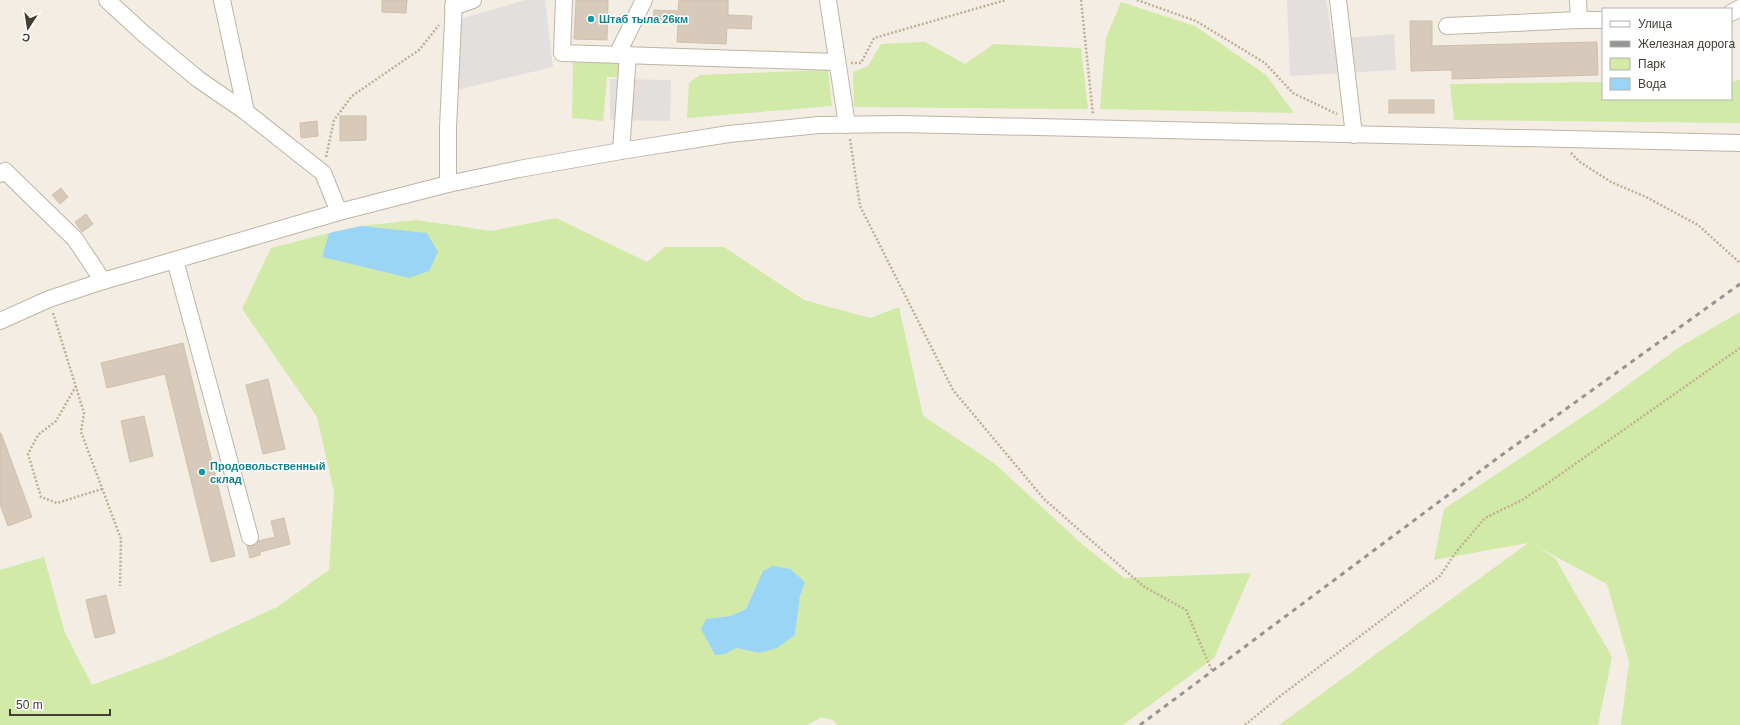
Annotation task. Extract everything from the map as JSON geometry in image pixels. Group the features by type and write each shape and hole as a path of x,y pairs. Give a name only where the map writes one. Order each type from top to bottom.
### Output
{"street":[{"path":"108,0 144,34 198,79 246,112 323,174 339,212"},
{"path":"222,0 246,112"},
{"path":"448,184 448,128 453,3 473,0"},
{"path":"564,0 562,53 836,62"},
{"path":"621,151 622,55 644,0"},
{"path":"828,0 836,62 847,125"},
{"path":"1338,0 1353,128"},
{"path":"1578,0 1579,20"},
{"path":"1447,26 1602,20"},
{"path":"0,321 49,299 103,281 339,212 448,184 519,169 729,134 819,125 901,124 1095,129 1353,128 1558,139 1740,143"},
{"path":"0,174 5,171 75,239 103,281"},
{"path":"175,260 250,537"}],"path":[{"path":"836,62 861,63 874,38 1006,0"},
{"path":"1081,0 1095,129"},
{"path":"1137,0 1196,21 1265,63 1294,93 1353,128"},
{"path":"1144,0 1150,5"},
{"path":"323,174 334,120 352,96 420,50 453,3"},
{"path":"847,125 860,206 953,390 1044,499 1143,586 1186,610 1212,671"},
{"path":"1558,139 1580,162 1611,182 1646,197 1698,225 1740,263"},
{"path":"49,299 84,413 81,432 121,539 120,586"},
{"path":"1245,725 1279,697 1440,576 1456,552 1485,518 1522,500 1548,483 1740,348"},
{"path":"76,386 56,421 38,435 28,454 41,497 57,503 102,489"}],"green space":[{"path":"1121,2 1195,26 1266,75 1294,113 1100,109 1106,38"},
{"path":"925,42 965,64 994,44 1081,48 1088,109 854,107 853,72 868,66 881,44"},
{"path":"573,59 619,60 619,77 607,77 603,121 572,118"},
{"path":"828,70 832,106 687,118 689,83 700,75"},
{"path":"1740,80 1740,123 1454,120 1450,84 1602,82 1602,100 1732,100 1732,81"},
{"path":"556,218 647,262 665,247 724,247 804,300 870,318 899,307 923,416 995,464 1082,544 1124,578 1251,573 1214,658 1123,725 837,725 833,720 822,717 807,725 0,725 0,570 44,557 65,633 92,685 168,657 277,607 329,570 334,492 317,417 242,309 271,248 329,233 322,257 409,278 427,234 361,226 417,220 491,231","holes":["763,571 805,582 800,596 795,635 759,653 736,648 706,619 730,616 746,609"]},
{"path":"1740,312 1740,725 1621,725 1629,662 1607,584 1536,546 1555,558 1612,657 1598,725 1279,725 1528,543 1434,560 1444,509 1603,403 1681,346"}],"shaded area":[{"path":"525,0 545,0 553,67 456,90 460,19"},
{"path":"1287,0 1326,0 1332,39 1394,34 1396,70 1290,76"},
{"path":"610,79 671,80 670,121 610,120"}],"water":[{"path":"361,226 427,233 438,252 429,271 409,278 322,257 329,233"},
{"path":"773,566 790,569 805,582 800,596 795,635 777,648 759,653 736,648 725,654 715,655 701,629 706,619 730,616 746,609 763,571"}],"building":[{"path":"382,0 407,0 406,13 382,12"},
{"name":"Штаб тыла 26км","path":"576,0 608,0 607,40 574,39"},
{"path":"679,0 728,0 728,15 752,16 751,29 727,28 726,44 677,42 678,24 653,23 654,10 678,11"},
{"path":"1410,21 1432,21 1432,46 1597,42 1598,75 1452,79 1452,70 1411,71"},
{"path":"1389,100 1434,100 1434,113 1389,113"},
{"path":"340,116 366,116 366,140 340,141"},
{"path":"317,121 318,136 301,138 300,123"},
{"path":"61,188 68,197 60,204 52,195"},
{"path":"86,214 93,224 82,232 75,222"},
{"name":"Продовольственный склад","path":"183,343 235,556 211,562 165,374 107,388 101,363"},
{"path":"268,379 285,449 263,454 246,385"},
{"path":"144,416 153,456 130,462 121,421"},
{"path":"0,433 32,517 8,526 0,504"},
{"path":"284,518 290,544 260,552 260,555 250,558 247,546 253,546 258,541 275,537 271,521"},
{"path":"106,595 115,633 95,638 86,600"}],"railway":[{"path":"1140,725 1499,457 1740,284"}],"place":[{"name":"Штаб тыла 26км","path":"591,19"},
{"name":"Продовольственный склад","path":"202,472"}]}
